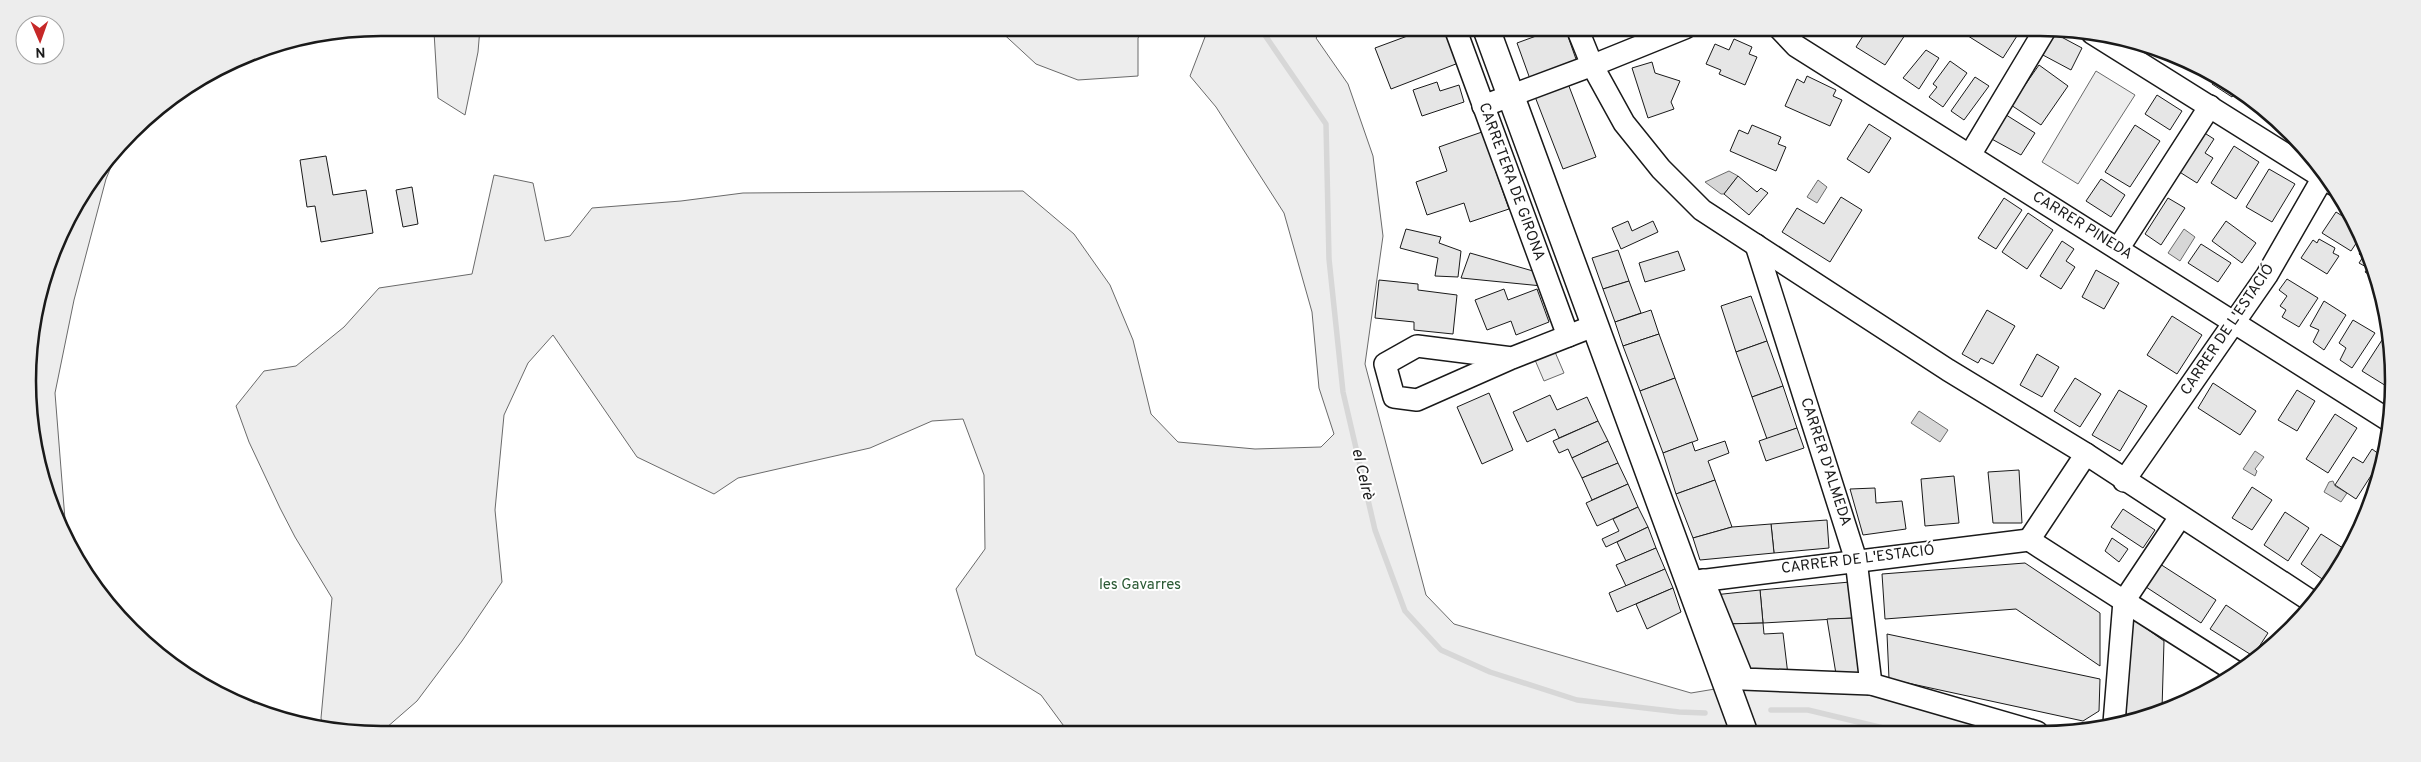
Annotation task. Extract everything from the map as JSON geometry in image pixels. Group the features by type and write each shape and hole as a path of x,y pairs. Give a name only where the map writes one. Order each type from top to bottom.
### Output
{"main road":[{"path":"1489,36 1596,325 1696,581 1742,726"}],"street":[{"name":"CARRETERA DE GIRONA","path":"1458,36 1568,336"},
{"path":"1580,36 1592,65 1624,123 1661,168 1702,210 1948,370 2086,454 2124,481 2307,599"},
{"path":"1483,106 1665,36"},
{"name":"CARRER PINEDA","path":"1787,36 1796,46 2383,416"},
{"path":"1970,155 2041,36"},
{"path":"2109,43 2312,169"},
{"path":"2118,249 2210,106"},
{"name":"CARRER DE L'ESTACIÓ","path":"2124,481 2266,275 2323,184"},
{"name":"CARRER D'ALMEDA","path":"1756,245 1856,560 1871,684"},
{"path":"1512,358 1417,346 1385,364 1394,397 1417,400 1512,358 1596,325"},
{"path":"2086,454 2029,540 2231,669"},
{"path":"2114,717 2124,601 2180,517"},
{"name":"CARRER DE L'ESTACIÓ","path":"1696,581 2029,540"},
{"path":"1696,581 1743,679 1871,684 2016,726"}],"green space":[{"path":"434,36 479,36 478,52 465,115 438,98"},
{"path":"1006,36 1139,36 1138,76 1078,80 1036,64"},
{"name":"les Gavarres","path":"1203,36 1318,36 1316,38 1348,84 1373,156 1383,236 1365,364 1426,595 1454,624 1691,693 1751,683 1861,690 1984,726 1064,726 1041,695 976,655 956,589 985,549 984,475 963,419 932,421 870,448 738,478 714,494 637,457 553,335 528,363 504,415 495,510 502,582 462,641 417,701 388,726 358,725 321,720 332,598 295,537 280,508 249,442 236,406 264,371 296,366 344,327 379,288 472,274 494,175 533,183 545,241 570,236 592,208 681,201 743,193 1023,191 1074,234 1110,285 1133,340 1151,414 1178,442 1255,449 1321,447 1334,434 1319,388 1312,312 1284,213 1216,107 1190,76 1205,37"},
{"path":"2096,71 2135,95 2078,184 2042,162"},
{"path":"111,166 106,179 74,300 55,393 65,519 48,470 39,426 36,381 39,336 48,292 62,249 82,209"},
{"path":"1555,352 1564,373 1544,381 1535,360"}],"shaded area":[{"path":"1729,171 1738,176 1724,194 1721,194 1705,182"},
{"path":"1818,180 1827,187 1817,203 1807,197"},
{"path":"2184,229 2195,237 2180,261 2168,253"},
{"path":"1919,411 1948,430 1940,442 1911,423"},
{"path":"2255,451 2264,457 2255,469 2257,471 2255,476 2243,469"},
{"path":"2333,481 2335,486 2347,493 2341,502 2324,492 2329,482"}],"building":[{"path":"1407,36 1450,36 1461,62 1391,89 1375,48"},
{"path":"1536,36 1568,36 1577,62 1530,79 1517,43"},
{"path":"1863,36 1904,36 1885,65 1856,47"},
{"path":"1968,36 2017,36 2003,58"},
{"path":"2050,36 2061,37 2082,48 2071,70 2041,54"},
{"path":"1734,39 1752,47 1749,54 1757,57 1745,85 1719,74 1721,70 1706,64 1715,44 1729,50"},
{"path":"1926,50 1939,58 1919,89 1903,78"},
{"path":"1950,61 1967,73 1943,107 1929,97 1937,87 1933,84"},
{"path":"1652,62 1655,73 1680,81 1671,102 1674,109 1648,118 1632,68"},
{"path":"2039,65 2068,86 2041,125 2011,105"},
{"path":"1807,76 1836,90 1833,96 1842,100 1830,126 1785,106 1797,79 1804,83"},
{"path":"1975,77 1989,86 1964,120 1951,111"},
{"path":"1567,81 1596,157 1563,169 1534,94"},
{"path":"1437,82 1440,91 1459,85 1464,102 1422,116 1413,90"},
{"path":"2213,83 2233,95 2232,97 2212,84"},
{"path":"2157,95 2182,111 2170,130 2145,114"},
{"path":"2003,113 2035,133 2021,155 1988,137"},
{"path":"1869,124 1891,138 1869,173 1847,159"},
{"path":"1752,125 1781,137 1778,144 1786,147 1776,171 1730,151 1739,130 1748,134"},
{"path":"2135,125 2160,141 2130,187 2105,172"},
{"path":"1482,132 1509,209 1470,222 1464,203 1427,215 1416,182 1447,171 1439,147"},
{"path":"2203,132 2214,139 2205,153 2213,158 2197,183 2178,171"},
{"path":"2234,146 2259,162 2236,199 2211,183"},
{"path":"326,156 333,195 366,190 373,233 321,242 315,206 307,207 300,160"},
{"path":"2269,169 2295,184 2272,222 2246,207"},
{"path":"1738,176 1757,192 1761,188 1768,193 1749,215 1724,194"},
{"path":"2101,179 2125,195 2111,217 2086,201"},
{"path":"412,187 418,224 403,227 396,190"},
{"path":"1841,197 1862,210 1830,262 1782,232 1797,208 1824,224"},
{"path":"2004,198 2022,210 1996,249 1978,238"},
{"path":"2168,198 2185,208 2161,245 2145,234"},
{"path":"2336,212 2343,216 2356,243 2351,251 2322,233"},
{"path":"2028,213 2053,230 2027,269 2002,252"},
{"path":"1628,221 1632,231 1653,221 1658,232 1621,249 1612,228"},
{"path":"2226,221 2256,243 2242,263 2212,241"},
{"path":"1406,229 1441,237 1439,243 1461,251 1458,277 1435,276 1438,258 1400,248"},
{"path":"2319,239 2335,248 2333,253 2339,256 2327,274 2301,258 2313,240 2317,243"},
{"path":"2062,241 2074,249 2066,261 2075,267 2061,289 2040,276"},
{"path":"2201,244 2231,263 2218,282 2188,263"},
{"path":"1618,250 1629,281 1603,289 1592,258"},
{"path":"1678,251 1685,270 1645,282 1639,263"},
{"path":"1470,253 1533,271 1542,286 1461,278"},
{"path":"2362,258 2365,266 2359,263"},
{"path":"2096,270 2119,283 2104,309 2082,297"},
{"path":"2287,279 2318,298 2299,327 2282,317 2286,310 2280,306 2287,296 2279,290"},
{"path":"1379,280 1418,284 1418,290 1457,295 1453,334 1414,330 1414,322 1375,318"},
{"path":"1629,281 1641,313 1615,322 1603,289"},
{"path":"1504,289 1508,300 1537,289 1549,322 1516,335 1511,321 1487,330 1475,300"},
{"path":"1751,296 1767,341 1736,352 1721,306"},
{"path":"2324,301 2346,315 2324,350 2313,342 2319,330 2310,326"},
{"path":"1651,310 1659,334 1623,346 1615,322"},
{"path":"1987,310 2015,326 1993,364 1981,358 1978,363 1962,354"},
{"path":"2172,316 2202,335 2177,374 2147,355"},
{"path":"2353,320 2375,333 2352,368 2340,360 2346,348 2339,343"},
{"path":"1659,334 1675,378 1640,391 1623,346"},
{"path":"2382,340 2382,340 2385,385 2362,371"},
{"path":"1767,341 1783,386 1752,397 1736,352"},
{"path":"2037,354 2059,367 2042,397 2020,385"},
{"path":"1675,378 1698,440 1663,453 1640,391"},
{"path":"2075,378 2101,394 2080,427 2054,411"},
{"path":"2213,383 2256,411 2240,435 2198,408"},
{"path":"1783,386 1797,428 1767,439 1752,397"},
{"path":"2119,390 2147,406 2120,451 2092,435"},
{"path":"2297,390 2315,401 2297,431 2278,420"},
{"path":"1489,393 1513,450 1482,464 1457,407"},
{"path":"1550,395 1557,410 1587,397 1598,421 1559,438 1555,429 1527,442 1513,412"},
{"path":"2335,414 2357,428 2328,473 2306,459"},
{"path":"1598,421 1608,441 1572,458 1568,449 1559,453 1553,441"},
{"path":"1797,428 1804,448 1766,461 1759,441"},
{"path":"1608,441 1618,463 1582,478 1572,458"},
{"path":"1725,441 1729,453 1708,461 1715,480 1676,494 1663,453 1692,442 1695,451"},
{"path":"2372,449 2377,453 2371,475 2356,499 2335,485 2353,457 2363,463"},
{"path":"1618,463 1628,484 1592,500 1582,478"},
{"path":"2019,470 2022,523 1993,523 1988,472"},
{"path":"1954,476 1959,523 1925,526 1921,479"},
{"path":"1715,480 1732,527 1693,538 1676,494"},
{"path":"1628,484 1638,507 1597,526 1586,503"},
{"path":"2252,487 2272,500 2252,530 2232,518"},
{"path":"1875,488 1876,503 1902,501 1906,529 1863,535 1850,489"},
{"path":"1638,507 1648,527 1606,547 1602,539 1619,531 1613,519"},
{"path":"2123,509 2155,530 2143,548 2111,527"},
{"path":"2285,512 2309,528 2288,561 2264,545"},
{"path":"1827,520 1829,548 1774,553 1771,524"},
{"path":"1771,524 1774,553 1700,560 1693,538 1732,527"},
{"path":"1648,527 1656,548 1626,561 1617,542"},
{"path":"2321,534 2342,547 2323,579 2301,564"},
{"path":"2112,538 2128,549 2119,562 2105,551"},
{"path":"1656,548 1665,569 1626,586 1616,565"},
{"path":"2025,563 2100,613 2100,666 2016,609 1885,619 1882,574"},
{"path":"2160,564 2216,600 2201,623 2146,587"},
{"path":"1665,569 1673,588 1617,612 1609,593"},
{"path":"1850,582 1854,618 1763,623 1760,590"},
{"path":"1673,588 1681,612 1647,629 1636,604"},
{"path":"1760,590 1763,623 1725,624 1714,595"},
{"path":"2226,605 2268,633 2259,647 2251,654 2210,629"},
{"path":"2130,617 2164,641 2162,703 2126,715"},
{"path":"1854,618 1859,675 1836,674 1827,619"},
{"path":"1763,623 1764,634 1783,633 1788,675 1743,674 1725,624"},
{"path":"1887,634 2100,679 2099,711 2083,721 1889,679"}],"waterway":[{"name":"el Celrè","path":"1266,36 1326,124 1329,259 1343,392 1375,530 1405,611 1441,650 1490,672 1577,700 1679,712 1705,713"},
{"name":"el Celrè","path":"1771,710 1808,710 1875,726"}]}
